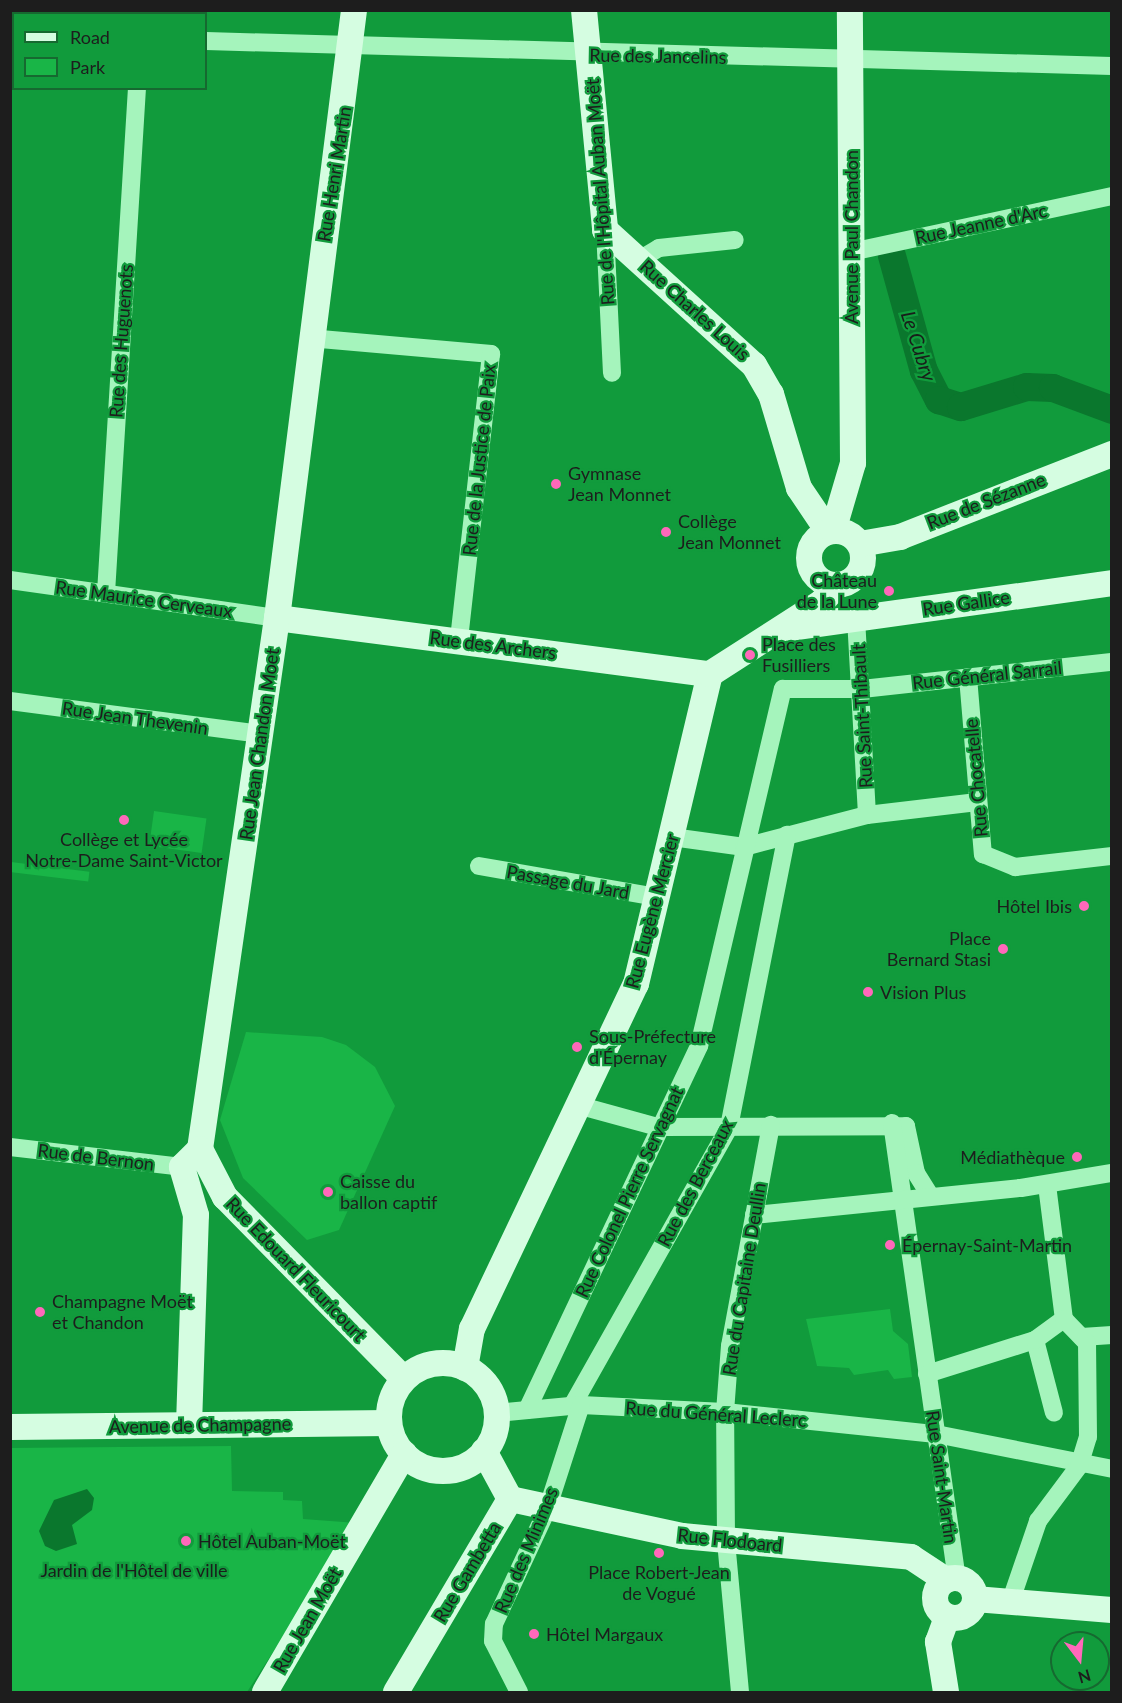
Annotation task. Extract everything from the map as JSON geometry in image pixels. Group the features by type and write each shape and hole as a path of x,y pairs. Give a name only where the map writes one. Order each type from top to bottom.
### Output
{"main road":[{"name":"Rue Henri Martin","path":"309,338 353,46 354,10"},
{"name":"Rue de l'Hôpital Auban Moët","path":"584,10 591,55 605,230"},
{"name":"Avenue Paul Chandon","path":"830,531 853,463 850,10"},
{"name":"Rue Charles Louis","path":"605,230 754,365 771,394 799,488 830,531"},
{"name":"Rue Jean Chandon Moet","path":"200,1149 277,618 309,338"},
{"name":"Rue de Sézanne","path":"860,544 900,537 1112,454"},
{"path":"710,674 777,630 830,582 861,568 860,544 847,532 830,531 810,546 808,561 830,582 856,618"},
{"name":"Rue Gallice","path":"777,630 1112,583"},
{"name":"Rue des Archers","path":"277,618 710,674"},
{"name":"Rue Eugène Mercier","path":"465,1368 472,1329 581,1106 636,984 710,674"},
{"path":"189,1425 196,1215 182,1167 200,1149"},
{"name":"Rue Edouard Fleuricourt","path":"200,1149 225,1197 404,1379"},
{"path":"196,1215 225,1197"},
{"path":"432,1364 465,1368 487,1386 496,1413 484,1451 454,1470 436,1470 404,1454 389,1423 389,1407 404,1379 432,1364"},
{"name":"Avenue de Champagne","path":"10,1427 389,1423"},
{"path":"484,1451 510,1499"},
{"name":"Rue Jean Moët","path":"265,1692 404,1454"},
{"name":"Rue Flodoard","path":"510,1499 547,1510 726,1540 911,1557 952,1580"},
{"name":"Rue Gambetta","path":"396,1692 510,1499"},
{"path":"952,1580 972,1587 975,1599 966,1615 948,1617 935,1599 952,1580"},
{"path":"975,1599 1112,1610"},
{"path":"946,1692 938,1642 948,1617"}],"street":[{"name":"Rue des Jancelins","path":"207,42 591,55 1112,66"},
{"name":"Rue des Huguenots","path":"106,593 137,90"},
{"name":"Rue Jeanne d'Arc","path":"851,252 1112,196"},
{"name":"Rue de l'Hôpital Auban Moët","path":"605,230 612,373"},
{"path":"639,260 659,248 735,240"},
{"name":"Rue de la Justice de Paix","path":"309,338 491,354 459,641"},
{"name":"Rue Maurice Cerveaux","path":"10,580 277,618"},
{"name":"Rue Saint-Thibault","path":"856,618 862,689 867,815"},
{"name":"Rue Général Sarrail","path":"862,689 1112,662"},
{"name":"Rue Chocatelle","path":"968,677 976,802 983,854 1000,864 1081,864 1112,856"},
{"name":"Rue Colonel Pierre Servagnat","path":"528,1410 658,1127 699,1046 783,689 862,689"},
{"name":"Rue Jean Thevenin","path":"10,701 260,734"},
{"path":"672,837 744,847 867,815 976,802"},
{"name":"Rue des Berceaux","path":"576,1406 729,1127 787,835"},
{"name":"Passage du Jard","path":"479,867 657,897"},
{"path":"581,1106 658,1127 892,1123 906,1126 916,1173 929,1194"},
{"path":"892,1123 903,1197"},
{"name":"Rue du Capitaine Deullin","path":"740,1692 726,1540 725,1412 730,1346 771,1125"},
{"name":"Rue de Bernon","path":"10,1147 182,1167"},
{"path":"754,1215 929,1194 1047,1185 1112,1173"},
{"path":"1010,1603 1038,1521 1080,1466 1091,1406 1082,1337 1064,1319 1047,1185"},
{"name":"Rue Saint-Martin","path":"903,1197 936,1434 952,1580"},
{"path":"927,1374 1035,1340 1064,1319"},
{"path":"1082,1337 1112,1335"},
{"path":"1035,1340 1054,1413"},
{"name":"Rue du Général Leclerc","path":"496,1413 576,1406 725,1412 936,1434 1080,1466 1112,1469"},
{"name":"Rue des Minimes","path":"519,1692 493,1641 494,1624 547,1510 576,1406"}],"green space":[{"path":"154,811 206,818 202,853 149,846"},
{"path":"11,862 89,872 88,882 10,872"},
{"path":"246,1032 322,1037 346,1045 375,1067 395,1106 339,1230 307,1240 243,1178 220,1120"},
{"path":"890,1309 893,1331 908,1344 912,1377 894,1379 888,1370 854,1375 849,1368 817,1366 806,1319"},
{"name":"Jardin de l'Hôtel de ville","path":"231,1446 232,1491 283,1492 283,1500 302,1501 303,1519 357,1523 247,1692 11,1692 10,1448"}],"shaded area":[{"path":"87,1489 94,1498 92,1510 72,1525 77,1544 56,1551 45,1546 39,1531 54,1500"}],"waterway":[{"name":"Le Cubry","path":"892,256 924,371 939,400 961,407 1027,387 1053,388 1112,410"}],"place":[{"name":"Gymnase Jean Monnet","path":"556,484"},
{"name":"Collège Jean Monnet","path":"666,532"},
{"name":"Château de la Lune","path":"889,591"},
{"name":"Place des Fusilliers","path":"750,655"},
{"name":"Collège et Lycée Notre-Dame Saint-Victor","path":"124,820"},
{"name":"Hôtel Ibis","path":"1084,906"},
{"name":"Place Bernard Stasi","path":"1003,949"},
{"name":"Vision Plus","path":"868,992"},
{"name":"Sous-Préfecture d'Épernay","path":"577,1047"},
{"name":"Médiathèque","path":"1077,1157"},
{"name":"Caisse du ballon captif","path":"328,1192"},
{"name":"Épernay-Saint-Martin","path":"890,1245"},
{"name":"Champagne Moët et Chandon","path":"40,1312"},
{"name":"Hôtel Auban-Moët","path":"186,1541"},
{"name":"Place Robert-Jean de Vogué","path":"659,1553"},
{"name":"Hôtel Margaux","path":"534,1634"}]}
